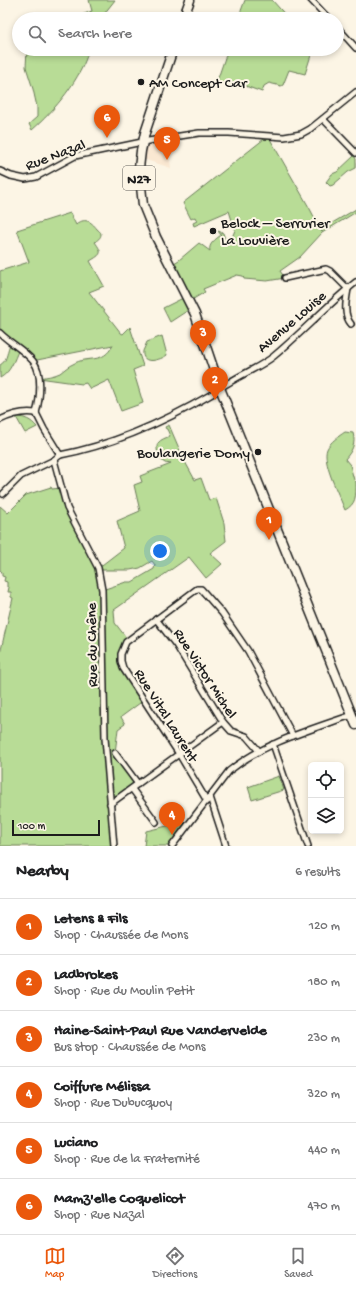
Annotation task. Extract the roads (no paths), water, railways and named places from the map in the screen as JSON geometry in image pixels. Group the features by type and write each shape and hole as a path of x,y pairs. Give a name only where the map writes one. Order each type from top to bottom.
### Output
{"main road":[{"path":"186,12 190,0"},
{"name":"N27","path":"171,56 142,142 139,168 141,194 145,211 156,237 193,307 220,388 354,719"}],"street":[{"path":"311,0 323,12"},
{"path":"344,35 356,48"},
{"name":"Rue Nazal","path":"0,171 11,176 25,179 36,176 75,156 142,142 209,133 284,137 304,133 356,92"},
{"path":"323,119 356,154"},
{"path":"285,278 326,269 330,271 348,289 345,305 348,320 351,324"},
{"name":"Avenue Louise","path":"60,455 97,446 133,432 167,418 214,393 274,356 356,282"},
{"path":"0,333 32,361 37,369 39,397 36,413 60,455 54,460 21,476 3,494"},
{"path":"0,420 18,413 36,413"},
{"name":"Rue du Chêne","path":"54,460 67,508 98,568 100,575 103,611 105,738 114,846"},
{"path":"156,618 197,589 201,589 222,613 248,651 293,736"},
{"name":"Rue Vital Laurent","path":"156,618 128,640 124,645 121,654 123,668 208,799 226,846"},
{"name":"Rue Victor Michel","path":"156,618 176,645 223,722 231,731 246,736 259,751"},
{"path":"172,846 229,771 259,751 273,744 293,736 354,719"},
{"path":"110,804 223,722"},
{"path":"273,744 308,846"},
{"path":"115,753 138,784"},
{"path":"132,789 156,822"}],"place":[{"name":"AM Concept Car","path":"141,82"},
{"name":"Mamz'elle Coquelicot","path":"107,138"},
{"name":"Luciano","path":"167,160"},
{"name":"Belock – Serrurier La Louvière","path":"213,231"},
{"name":"Haine-Saint-Paul Rue Vandervelde","path":"203,353"},
{"name":"Ladbrokes","path":"215,400"},
{"name":"Boulangerie Domy","path":"258,452"},
{"name":"Letens & Fils","path":"269,540"},
{"name":"Coiffure Mélissa","path":"172,835"}]}
